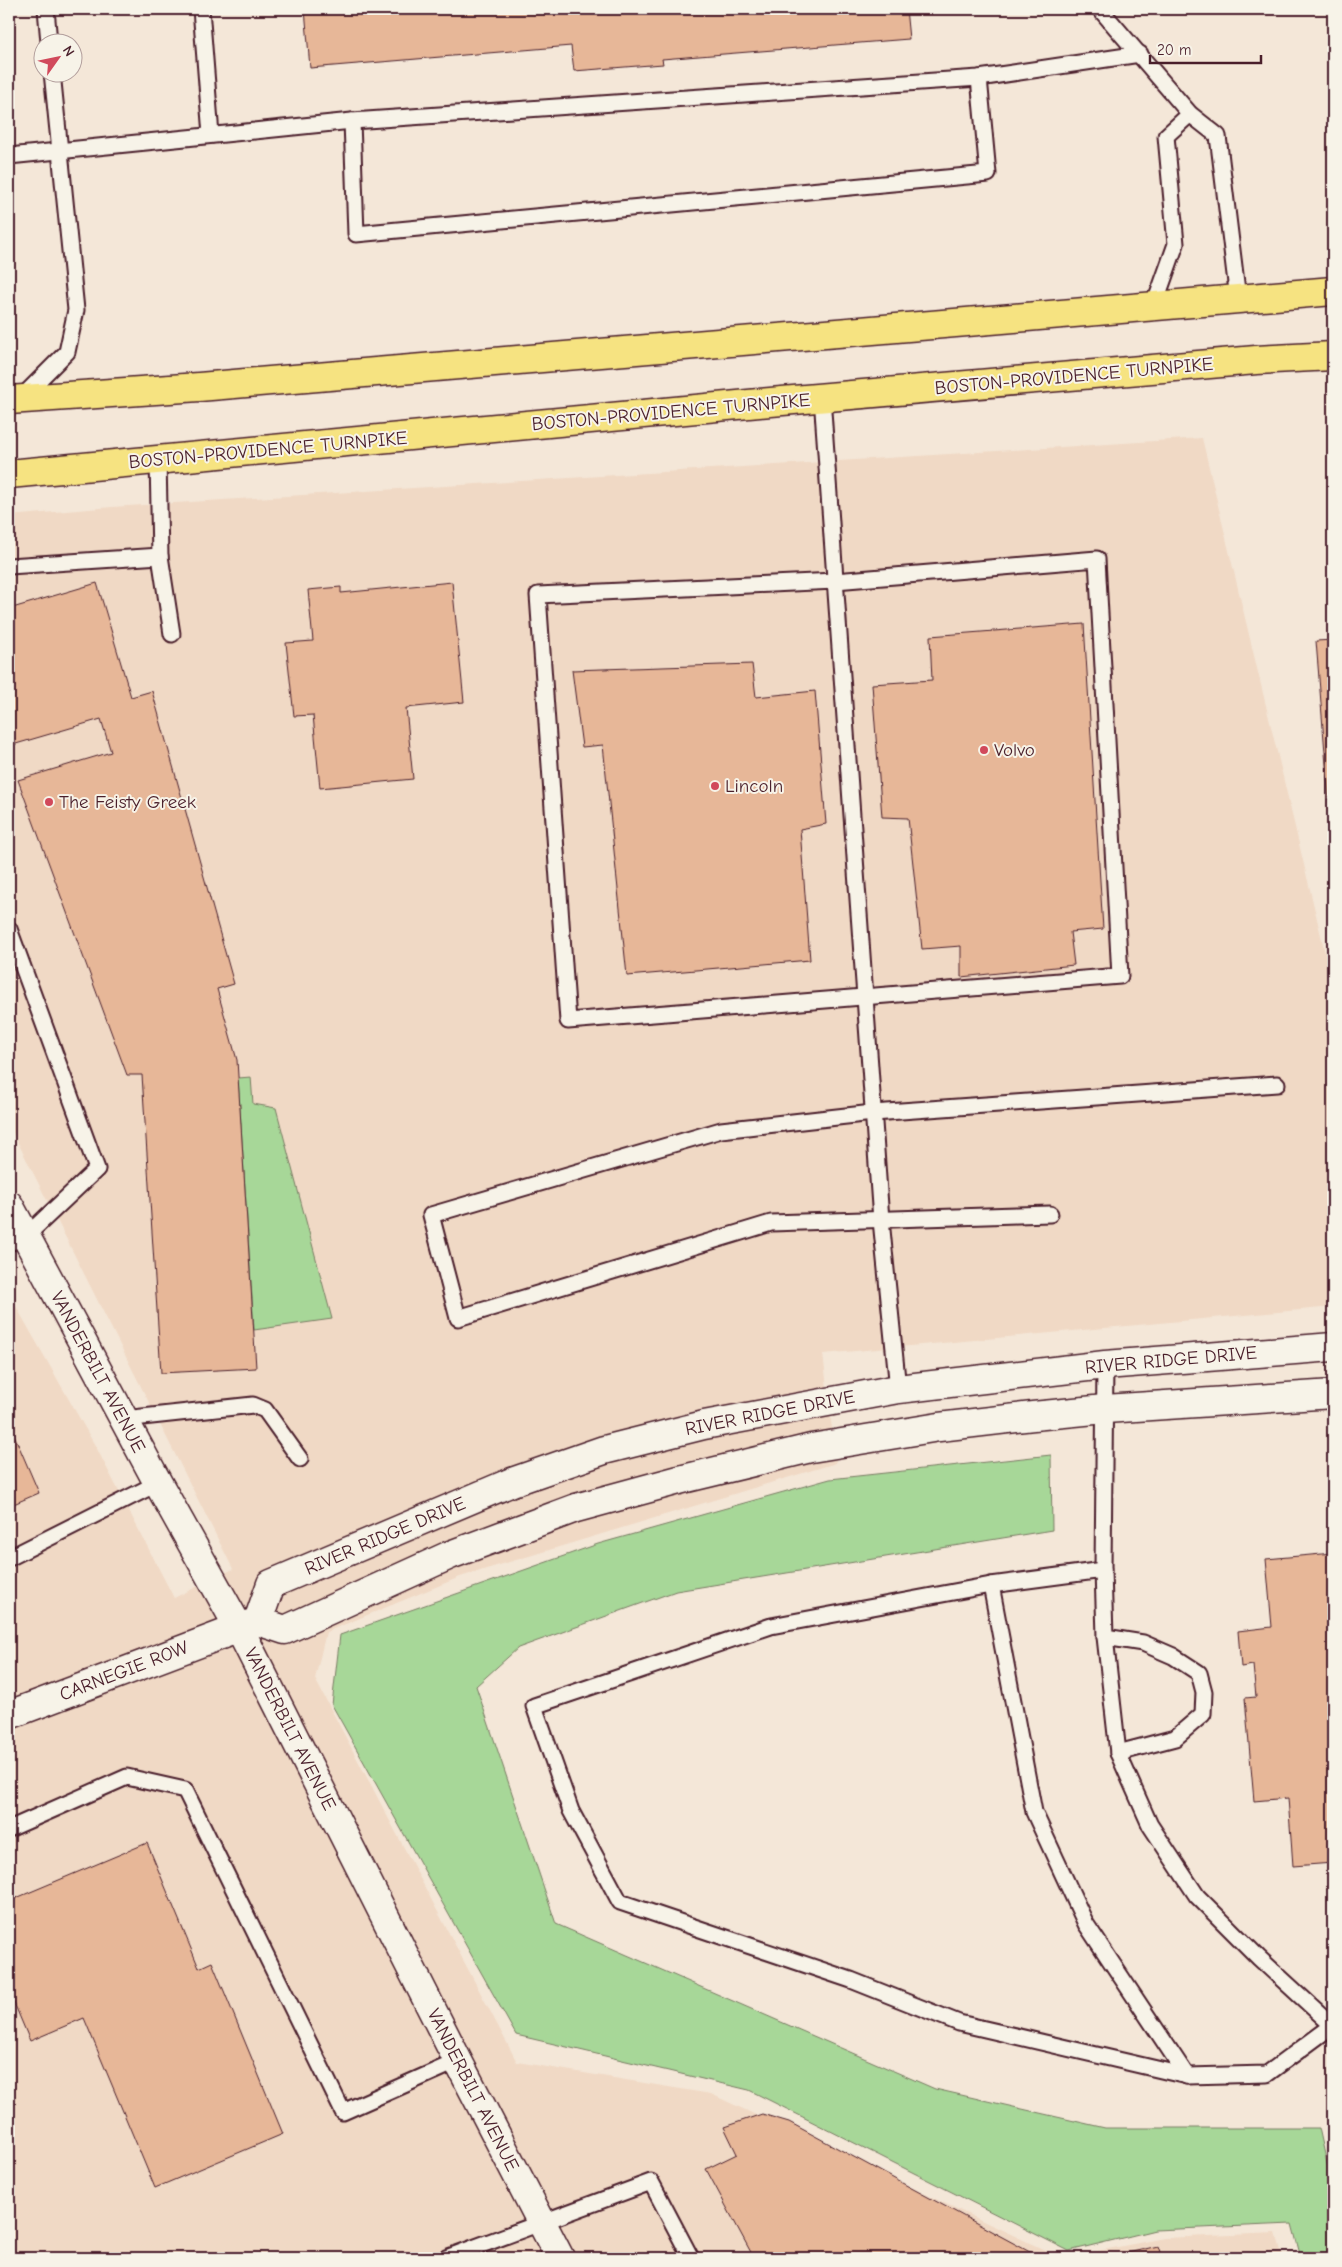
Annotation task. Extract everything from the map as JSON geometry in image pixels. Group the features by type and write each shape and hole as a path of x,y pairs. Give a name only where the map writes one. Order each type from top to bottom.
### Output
{"main road":[{"path":"14,399 199,388 1333,291"},
{"name":"BOSTON-PROVIDENCE TURNPIKE","path":"9,474 822,398 1256,360 1333,356"}],"street":[{"name":"VANDERBILT AVENUE","path":"9,1205 17,1240 124,1419 158,1483 249,1625 458,2061 560,2258"},
{"name":"RIVER RIDGE DRIVE","path":"249,1625 271,1584 512,1482 604,1450 704,1425 898,1389 1105,1365 1333,1347"},
{"path":"249,1625 285,1630 450,1555 576,1508 811,1448 939,1427 1105,1409 1333,1394"},
{"name":"CARNEGIE ROW","path":"9,1715 249,1625"}],"lane":[{"path":"46,9 48,32"},
{"path":"201,9 211,135"},
{"path":"1100,9 1190,114 1218,136 1238,299"},
{"path":"9,156 352,121 979,78 1140,54"},
{"path":"352,121 356,234 988,174 979,78"},
{"path":"14,399 67,352 76,310 53,82"},
{"path":"1154,306 1176,244 1166,136 1190,114"},
{"path":"822,398 881,1220 898,1389"},
{"path":"158,460 160,556 172,634"},
{"path":"9,566 160,556"},
{"path":"1097,559 1120,976 568,1021 538,595 835,581 1097,559"},
{"path":"9,929 96,1169 17,1240"},
{"path":"1050,1214 771,1223 458,1318 430,1214 720,1130 873,1113 1277,1084"},
{"path":"1103,1570 991,1585 771,1626 534,1706 571,1811 620,1902 851,1980 959,2023 1187,2076 1267,2074 1333,2028 1197,1896 1150,1825 1118,1753 1105,1637 1103,1570 1105,1365"},
{"path":"124,1419 253,1405 265,1410 300,1459"},
{"path":"9,1558 158,1483"},
{"path":"991,1585 1034,1812 1086,1924 1187,2076"},
{"path":"1105,1637 1143,1643 1174,1656 1199,1673 1204,1692 1203,1714 1175,1738 1118,1753"},
{"path":"9,1828 127,1777 186,1790 344,2112 458,2061"},
{"path":"446,2258 651,2182 691,2258"}],"shaded area":[{"path":"1202,438 1333,986 1333,1307 823,1354 836,1463 460,1577 326,1632 315,1679 517,2062 711,2094 1062,2258 9,2258 9,1294 97,1449 174,1598 233,1569 9,1125 9,516 112,507"},
{"path":"1276,2233 1283,2258 1062,2258 1164,2238"}],"green space":[{"path":"251,1077 253,1104 276,1108 332,1319 254,1330 238,1078"},
{"path":"1051,1455 1052,1530 676,1591 518,1648 476,1686 556,1924 935,2089 1105,2128 1319,2128 1333,2190 1333,2258 1301,2258 1292,2224 1155,2230 1069,2251 749,2090 516,2035 332,1705 340,1635 598,1544 830,1479"}],"building":[{"path":"305,9 906,9 909,39 662,59 663,64 574,71 571,46 310,68"},
{"path":"452,582 464,702 406,708 413,779 320,788 313,715 294,716 286,643 313,641 308,590 341,587 341,593"},
{"path":"97,583 131,697 152,691 234,984 217,989 237,1060 256,1368 161,1373 142,1075 127,1075 18,780 111,752 101,719 9,746 9,609"},
{"name":"Volvo","path":"1084,624 1103,929 1070,932 1074,965 961,977 961,946 922,949 908,818 882,817 872,684 932,680 930,636"},
{"path":"1333,640 1333,852 1316,641"},
{"name":"Lincoln","path":"752,664 756,697 815,691 826,824 800,829 810,960 627,976 603,745 582,747 572,670"},
{"path":"9,1423 39,1493 9,1506"},
{"path":"1333,1553 1333,1863 1293,1866 1288,1798 1254,1801 1245,1698 1256,1697 1253,1665 1241,1667 1238,1631 1272,1627 1266,1559"},
{"path":"147,1843 199,1968 212,1962 283,2134 155,2188 84,2018 30,2041 9,1991 9,1901"},
{"path":"762,2114 789,2122 1041,2258 754,2258 706,2169 737,2154 724,2127"},
{"path":"1158,2246 1162,2258 1106,2258"}],"place":[{"name":"Volvo","path":"984,750"},
{"name":"Lincoln","path":"715,786"},
{"name":"The Feisty Greek","path":"49,802"}]}
